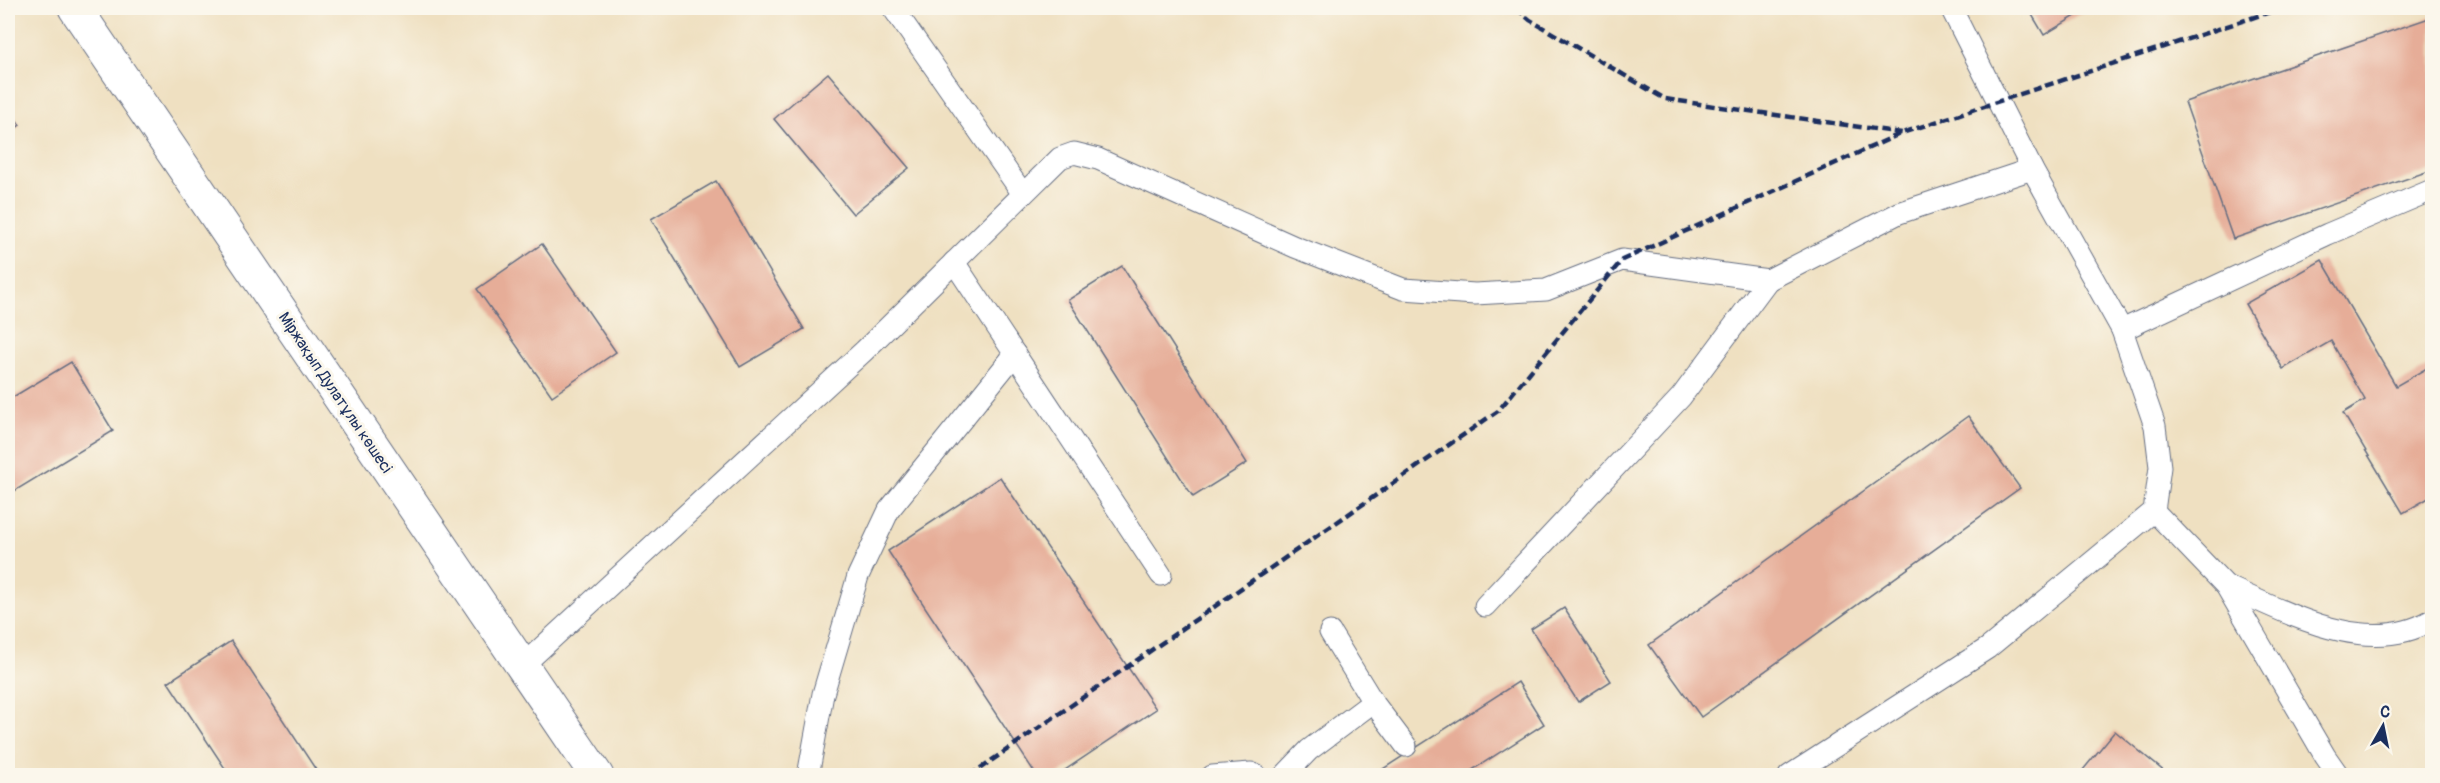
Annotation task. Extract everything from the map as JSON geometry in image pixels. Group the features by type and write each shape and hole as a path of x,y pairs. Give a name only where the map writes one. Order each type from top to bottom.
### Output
{"street":[{"name":"Міржақып Дулатұлы көшесі","path":"75,8 597,776"}],"lane":[{"path":"893,8 1023,194"},
{"path":"1789,776 1988,648 2154,511 2160,467 2155,426 2122,330 2032,169 1951,8"},
{"path":"522,666 864,351 1060,158 1074,153 1098,159 1295,247 1403,289 1475,294 1546,290 1622,260 1768,280"},
{"path":"1485,606 1681,397 1768,280 1899,213 2032,169"},
{"path":"2122,330 2328,234 2433,190"},
{"path":"954,262 1161,575"},
{"path":"808,776 823,693 855,587 889,510 1015,354"},
{"path":"2154,511 2226,586 2325,756 2339,776"},
{"path":"2226,586 2310,623 2372,636 2416,629 2433,620"},
{"path":"1330,632 1373,702 1406,746"},
{"path":"1284,776 1309,750 1373,702"},
{"path":"1212,776 1251,773 1257,776"}],"building":[{"path":"2028,8 2089,8 2044,35"},
{"path":"2432,17 2432,170 2233,239 2185,102"},
{"path":"828,73 909,168 853,214 774,119"},
{"path":"8,108 20,125 8,134"},
{"path":"716,181 804,329 740,367 651,219"},
{"path":"542,244 616,352 552,396 477,289"},
{"path":"2322,260 2396,386 2432,365 2432,496 2403,513 2343,413 2365,400 2331,341 2283,369 2245,304"},
{"path":"1122,266 1247,463 1193,497 1068,300"},
{"path":"71,362 113,431 8,495 8,400"},
{"path":"1968,416 2020,488 1701,717 1649,645"},
{"path":"1000,477 1156,709 1056,776 1037,776 888,551"},
{"path":"1564,608 1611,681 1578,702 1531,629"},
{"path":"231,641 320,776 230,776 168,682"},
{"path":"1518,682 1544,724 1463,776 1372,776"},
{"path":"2115,731 2166,773 2164,776 2078,776"}],"railway":[{"path":"1516,8 1530,20 1665,99 1902,133"},
{"path":"969,776 1498,411 1622,260 1902,133 2282,8"}]}
